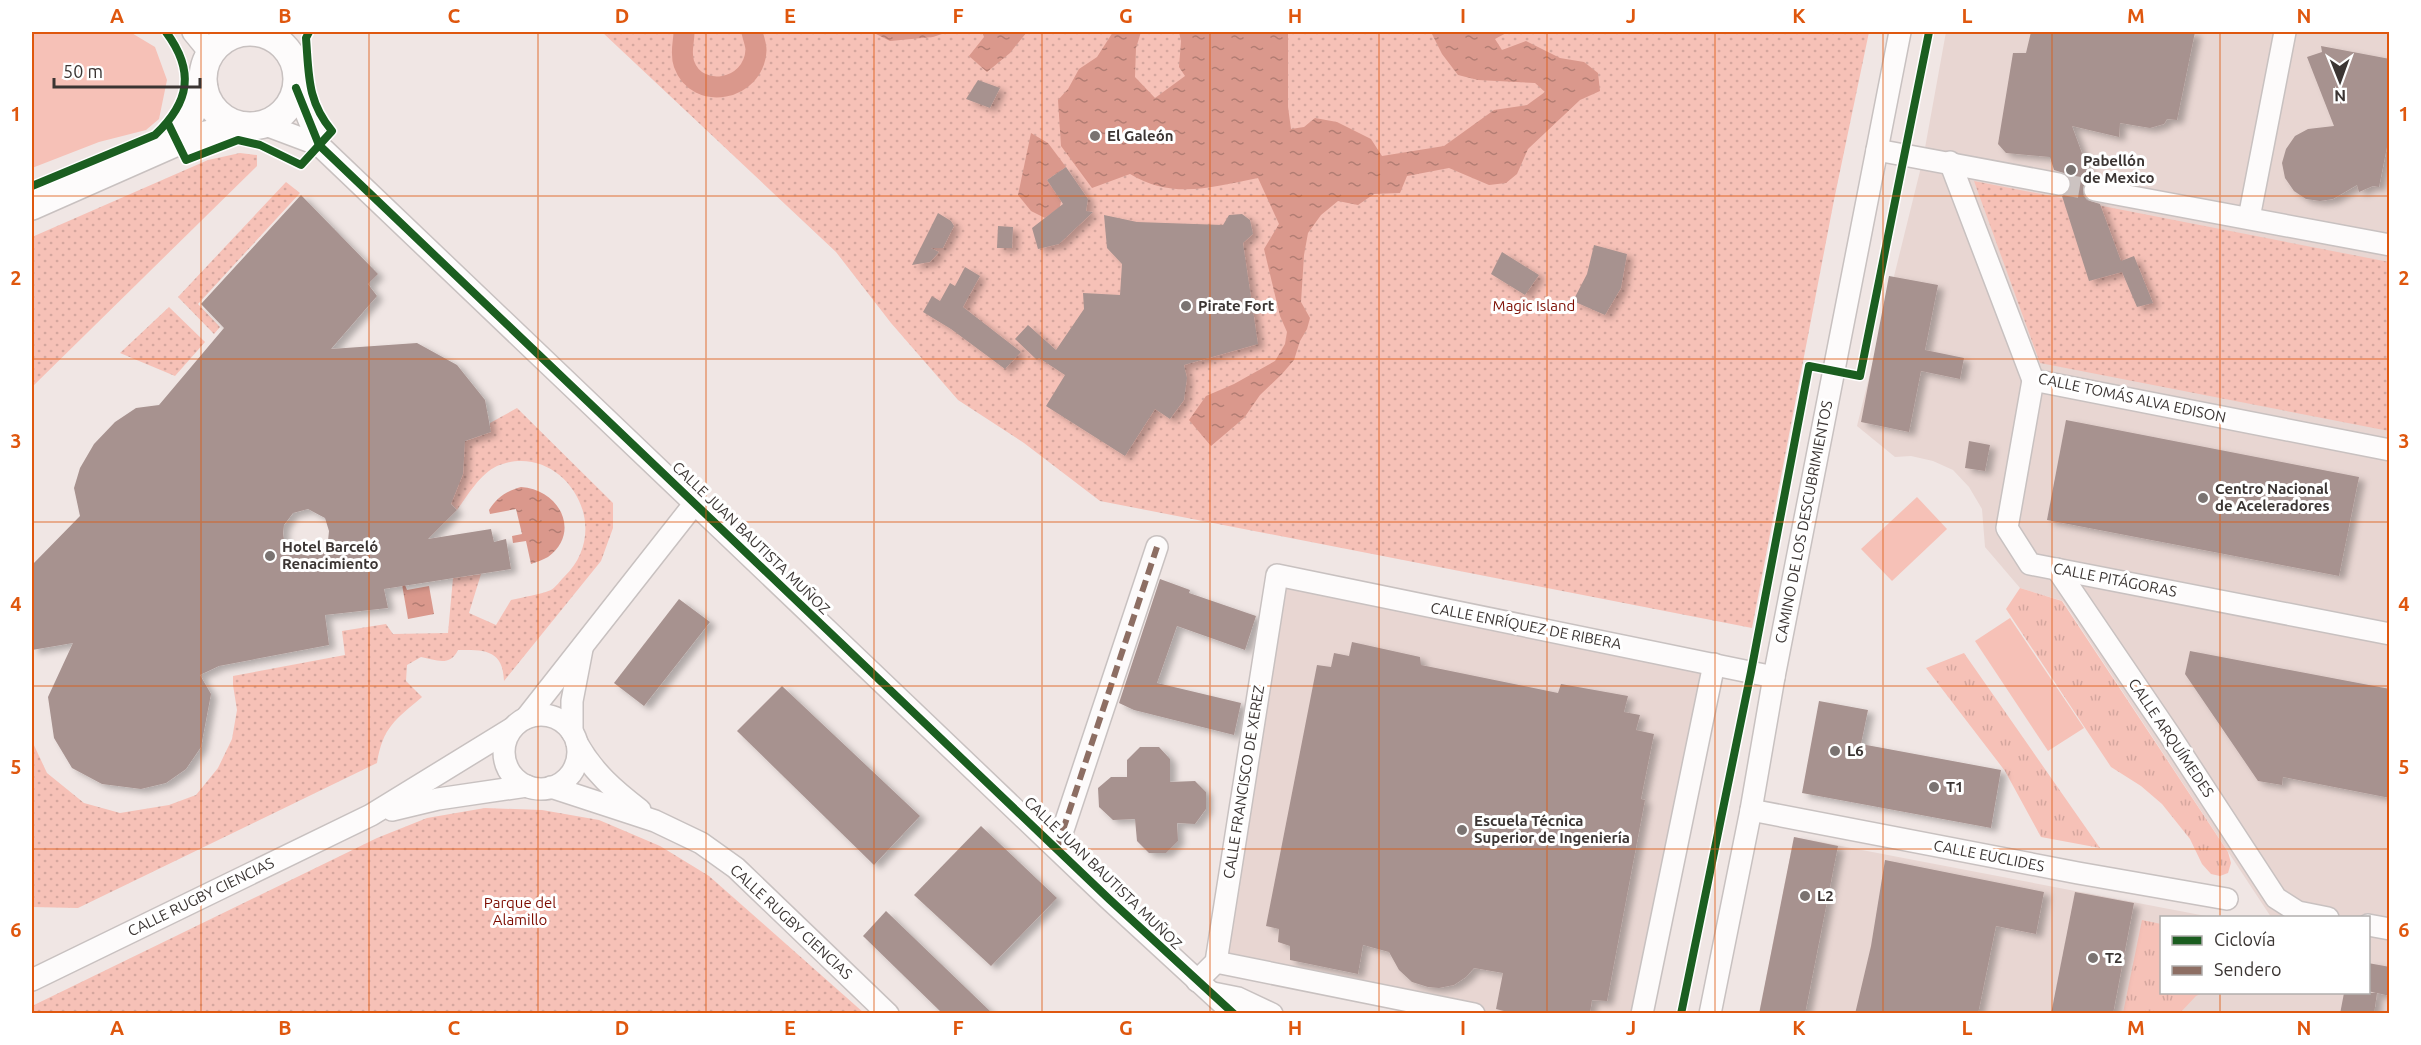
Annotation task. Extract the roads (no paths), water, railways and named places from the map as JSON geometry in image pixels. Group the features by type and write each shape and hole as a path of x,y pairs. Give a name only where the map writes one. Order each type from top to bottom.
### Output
{"main road":[{"path":"254,125 233,123 214,109 204,88 204,70 211,54 225,40 248,32 259,34 274,39 286,49 295,75"},
{"path":"32,206 177,142 274,119 292,100 300,32"},
{"path":"177,142 204,88"}],"street":[{"path":"193,32 211,54"},
{"name":"CAMINO DE LOS DESCUBRIMIENTOS","path":"1710,1014 1900,32"},
{"path":"2249,218 2285,32"},
{"name":"CALLE JUAN BAUTISTA MUÑOZ","path":"295,75 319,145"},
{"name":"CALLE JUAN BAUTISTA MUÑOZ","path":"254,125 319,145 1234,1014"},
{"path":"1877,150 2059,184"},
{"name":"CALLE TOMÁS ALVA EDISON","path":"1950,162 2033,380 2390,450"},
{"path":"2095,190 2390,245"},
{"name":"CALLE PITÁGORAS","path":"2033,380 2007,528 2030,564 2390,634"},
{"path":"527,786 510,772 505,762 506,740 695,503"},
{"path":"1057,848 1157,547"},
{"name":"CALLE ARQUÍMEDES","path":"2057,569 2169,734 2276,898 2298,912 2318,916"},
{"name":"CALLE ENRÍQUEZ DE RIBERA","path":"1277,575 1774,677"},
{"name":"CALLE FRANCISCO DE XEREZ","path":"1216,962 1277,575"},
{"path":"371,815 438,799 527,786 539,789 562,783 576,765 572,700 584,642"},
{"path":"1642,1014 1714,664"},
{"path":"371,815 519,724 547,715 566,724 590,765 621,795 655,821"},
{"path":"551,787 655,821"},
{"name":"CALLE EUCLIDES","path":"1751,810 2078,873 2227,899"},
{"name":"CALLE RUGBY CIENCIAS","path":"32,980 371,815"},
{"name":"CALLE RUGBY CIENCIAS","path":"655,821 701,843 736,868 888,1014"},
{"path":"2370,925 2390,929"},
{"path":"1203,987 1216,962 1474,1014"},
{"path":"1203,987 1216,1014"},
{"path":"1203,987 1238,998 1272,1014"}],"water":[{"path":"872,32 948,32 933,37 890,41"},
{"path":"982,32 1027,32 1010,53 987,72 969,56 984,37"},
{"path":"1113,32 1141,32 1136,48 1135,77 1155,98 1185,76 1179,67 1181,41 1179,32 1288,32 1288,107 1291,129 1304,127 1315,118 1337,122 1371,139 1382,156 1444,146 1494,110 1527,105 1545,92 1535,83 1478,80 1458,75 1442,54 1431,32 1508,32 1495,39 1502,50 1526,41 1560,58 1584,62 1598,73 1600,91 1580,100 1528,149 1517,174 1506,183 1489,185 1449,168 1407,176 1400,193 1374,194 1358,205 1338,201 1321,215 1308,233 1301,302 1310,318 1294,360 1260,395 1244,418 1211,446 1189,420 1206,396 1234,384 1275,361 1285,344 1287,332 1280,316 1264,249 1279,224 1258,178 1208,188 1177,189 1146,182 1130,174 1092,188 1061,146 1058,100 1068,89 1079,69 1097,57"},
{"path":"1031,133 1048,143 1066,167 1047,180 1061,201 1060,207 1045,218 1031,211 1018,195"},
{"path":"521,487 546,495 562,513 564,524 563,536 558,547 548,557 531,564 526,541 513,543 512,536 522,534 516,509 490,514 489,510 503,495"},
{"path":"400,573 407,590 429,586 434,614 408,619"}],"waterway":[{"path":"684,32 682,52 684,64 691,76 700,83 712,87 736,82 746,75 753,64 756,50 752,32"}],"tunnel":[{"path":"2059,184 2095,190"}],"place":[{"name":"El Galeón","path":"1095,136"},
{"name":"Pabellón de Mexico","path":"2071,170"},
{"name":"Pirate Fort","path":"1186,306"},
{"name":"Centro Nacional de Aceleradores","path":"2203,498"},
{"name":"Hotel Barceló Renacimiento","path":"270,556"},
{"name":"L6","path":"1835,751"},
{"name":"T1","path":"1934,787"},
{"name":"Escuela Técnica Superior de Ingeniería","path":"1462,830"},
{"name":"L2","path":"1805,896"},
{"name":"T2","path":"2093,958"}],"park label":[{"name":"Magic Island","path":"1534,306"},
{"name":"Parque del Alamillo","path":"520,912"}]}
